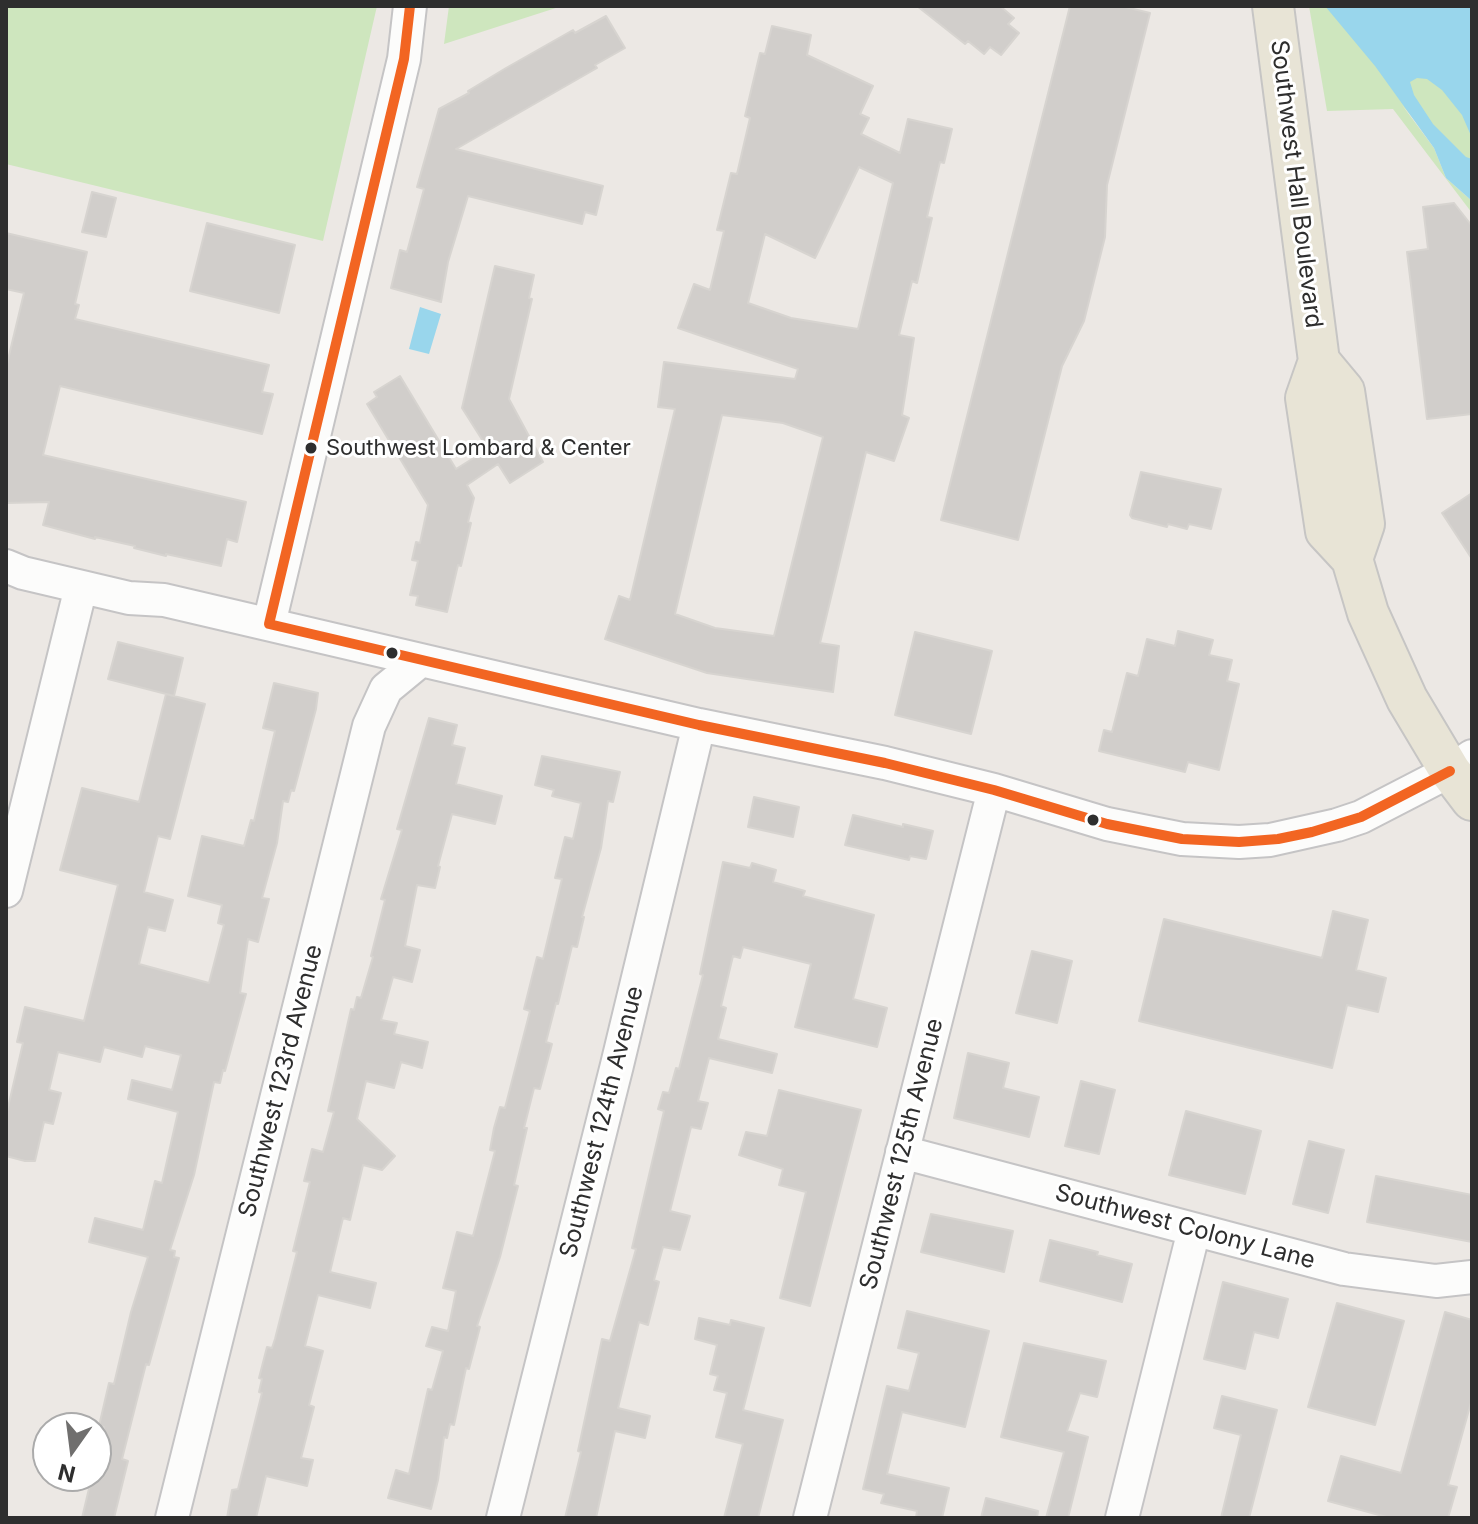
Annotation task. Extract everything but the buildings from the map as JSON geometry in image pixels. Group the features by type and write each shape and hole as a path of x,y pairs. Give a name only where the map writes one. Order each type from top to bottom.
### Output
{"main road":[{"name":"Southwest Hall Boulevard","path":"1274,12 1319,361 1306,398 1326,531 1352,559 1378,639 1407,699 1465,776"},
{"name":"Southwest Hall Boulevard","path":"1319,361 1344,391 1364,524 1352,559"},
{"path":"1306,398 1329,425 1335,464 1344,472 1356,473"}],"street":[{"path":"269,624 404,59 410,6"},
{"path":"6,559 26,559 132,583 164,600"},
{"path":"6,566 23,573 129,598 164,600 699,725 885,763 1151,834 1209,842 1294,836 1361,817 1465,776"},
{"path":"6,891 81,587"},
{"name":"Southwest 123rd Avenue","path":"172,1518 369,726 386,689 420,661"},
{"name":"Southwest 124th Avenue","path":"503,1518 699,725"},
{"name":"Southwest 125th Avenue","path":"810,1518 994,790"},
{"name":"Southwest Colony Lane","path":"902,1152 1344,1269 1436,1281 1472,1277"},
{"path":"1122,1518 1194,1230"}],"green space":[{"path":"6,6 377,6 323,241 6,164"},
{"path":"449,6 562,6 444,44"},
{"path":"1309,6 1472,6 1472,189 1402,105 1434,148 1446,178 1472,201 1472,213 1393,109 1327,111"}],"water":[{"path":"1325,6 1471,6 1472,138 1462,115 1442,90 1427,79 1417,78 1410,82 1414,95 1433,124 1466,157 1472,159 1472,201 1446,178 1434,148 1375,66"},
{"path":"420,307 441,314 429,354 409,349"}],"transit line":[{"path":"269,624 404,59 410,6"},
{"path":"269,624 699,725 885,763 994,790 1107,824 1182,839 1239,842 1312,832 1361,817 1450,771"}],"place":[{"name":"Southwest Lombard & Center","path":"311,448"}]}
